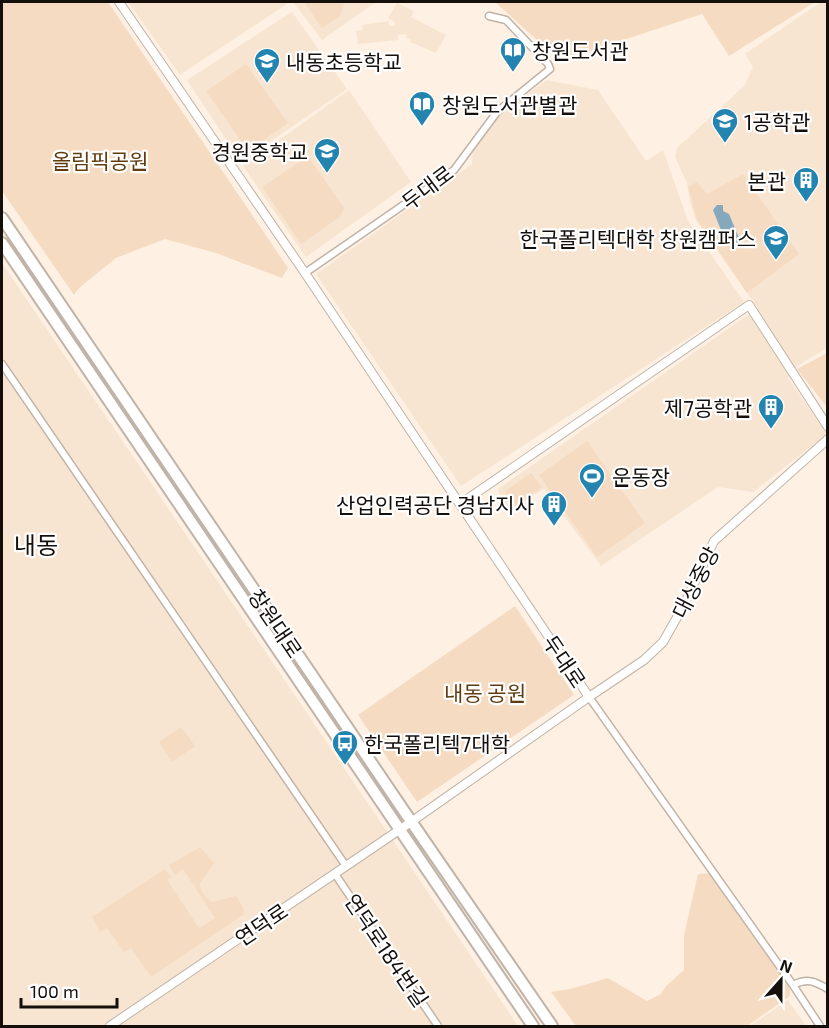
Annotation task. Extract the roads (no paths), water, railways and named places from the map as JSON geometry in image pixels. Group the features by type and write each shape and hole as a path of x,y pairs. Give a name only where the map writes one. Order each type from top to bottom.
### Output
{"main road":[{"name":"창원대로","path":"2,218 552,1026"},
{"name":"창원대로","path":"2,243 532,1026"}],"street":[{"name":"두대로","path":"119,2 305,273 589,697 411,822"},
{"name":"두대로","path":"305,273 454,170 497,112 550,69 548,64 506,20 489,16"},
{"path":"460,504 748,305 828,427"},
{"path":"2,364 346,866"},
{"name":"대상중앙","path":"589,697 644,660 663,642 684,605 714,541 828,439"},
{"path":"589,697 820,1026"},
{"name":"연덕로","path":"110,1026 411,822"},
{"name":"연덕로184번길","path":"335,874 438,1026"},
{"path":"793,985 804,980 812,980 828,989"}],"water":[{"path":"717,205 723,205 723,211 729,214 742,245 735,247 727,245 713,210"}],"place":[{"name":"창원도서관","path":"513,73"},
{"name":"내동초등학교","path":"267,84"},
{"name":"창원도서관별관","path":"422,127"},
{"name":"1공학관","path":"725,144"},
{"name":"경원중학교","path":"327,174"},
{"name":"본관","path":"806,203"},
{"name":"한국폴리텍대학 창원캠퍼스","path":"776,261"},
{"name":"제7공학관","path":"771,430"},
{"name":"운동장","path":"592,499"},
{"name":"산업인력공단 경남지사","path":"554,527"},
{"name":"한국폴리텍7대학","path":"345,766"}],"district":[{"name":"내동","path":"36,544"}],"park label":[{"name":"올림픽공원","path":"100,160"},
{"name":"내동 공원","path":"485,692"}]}
